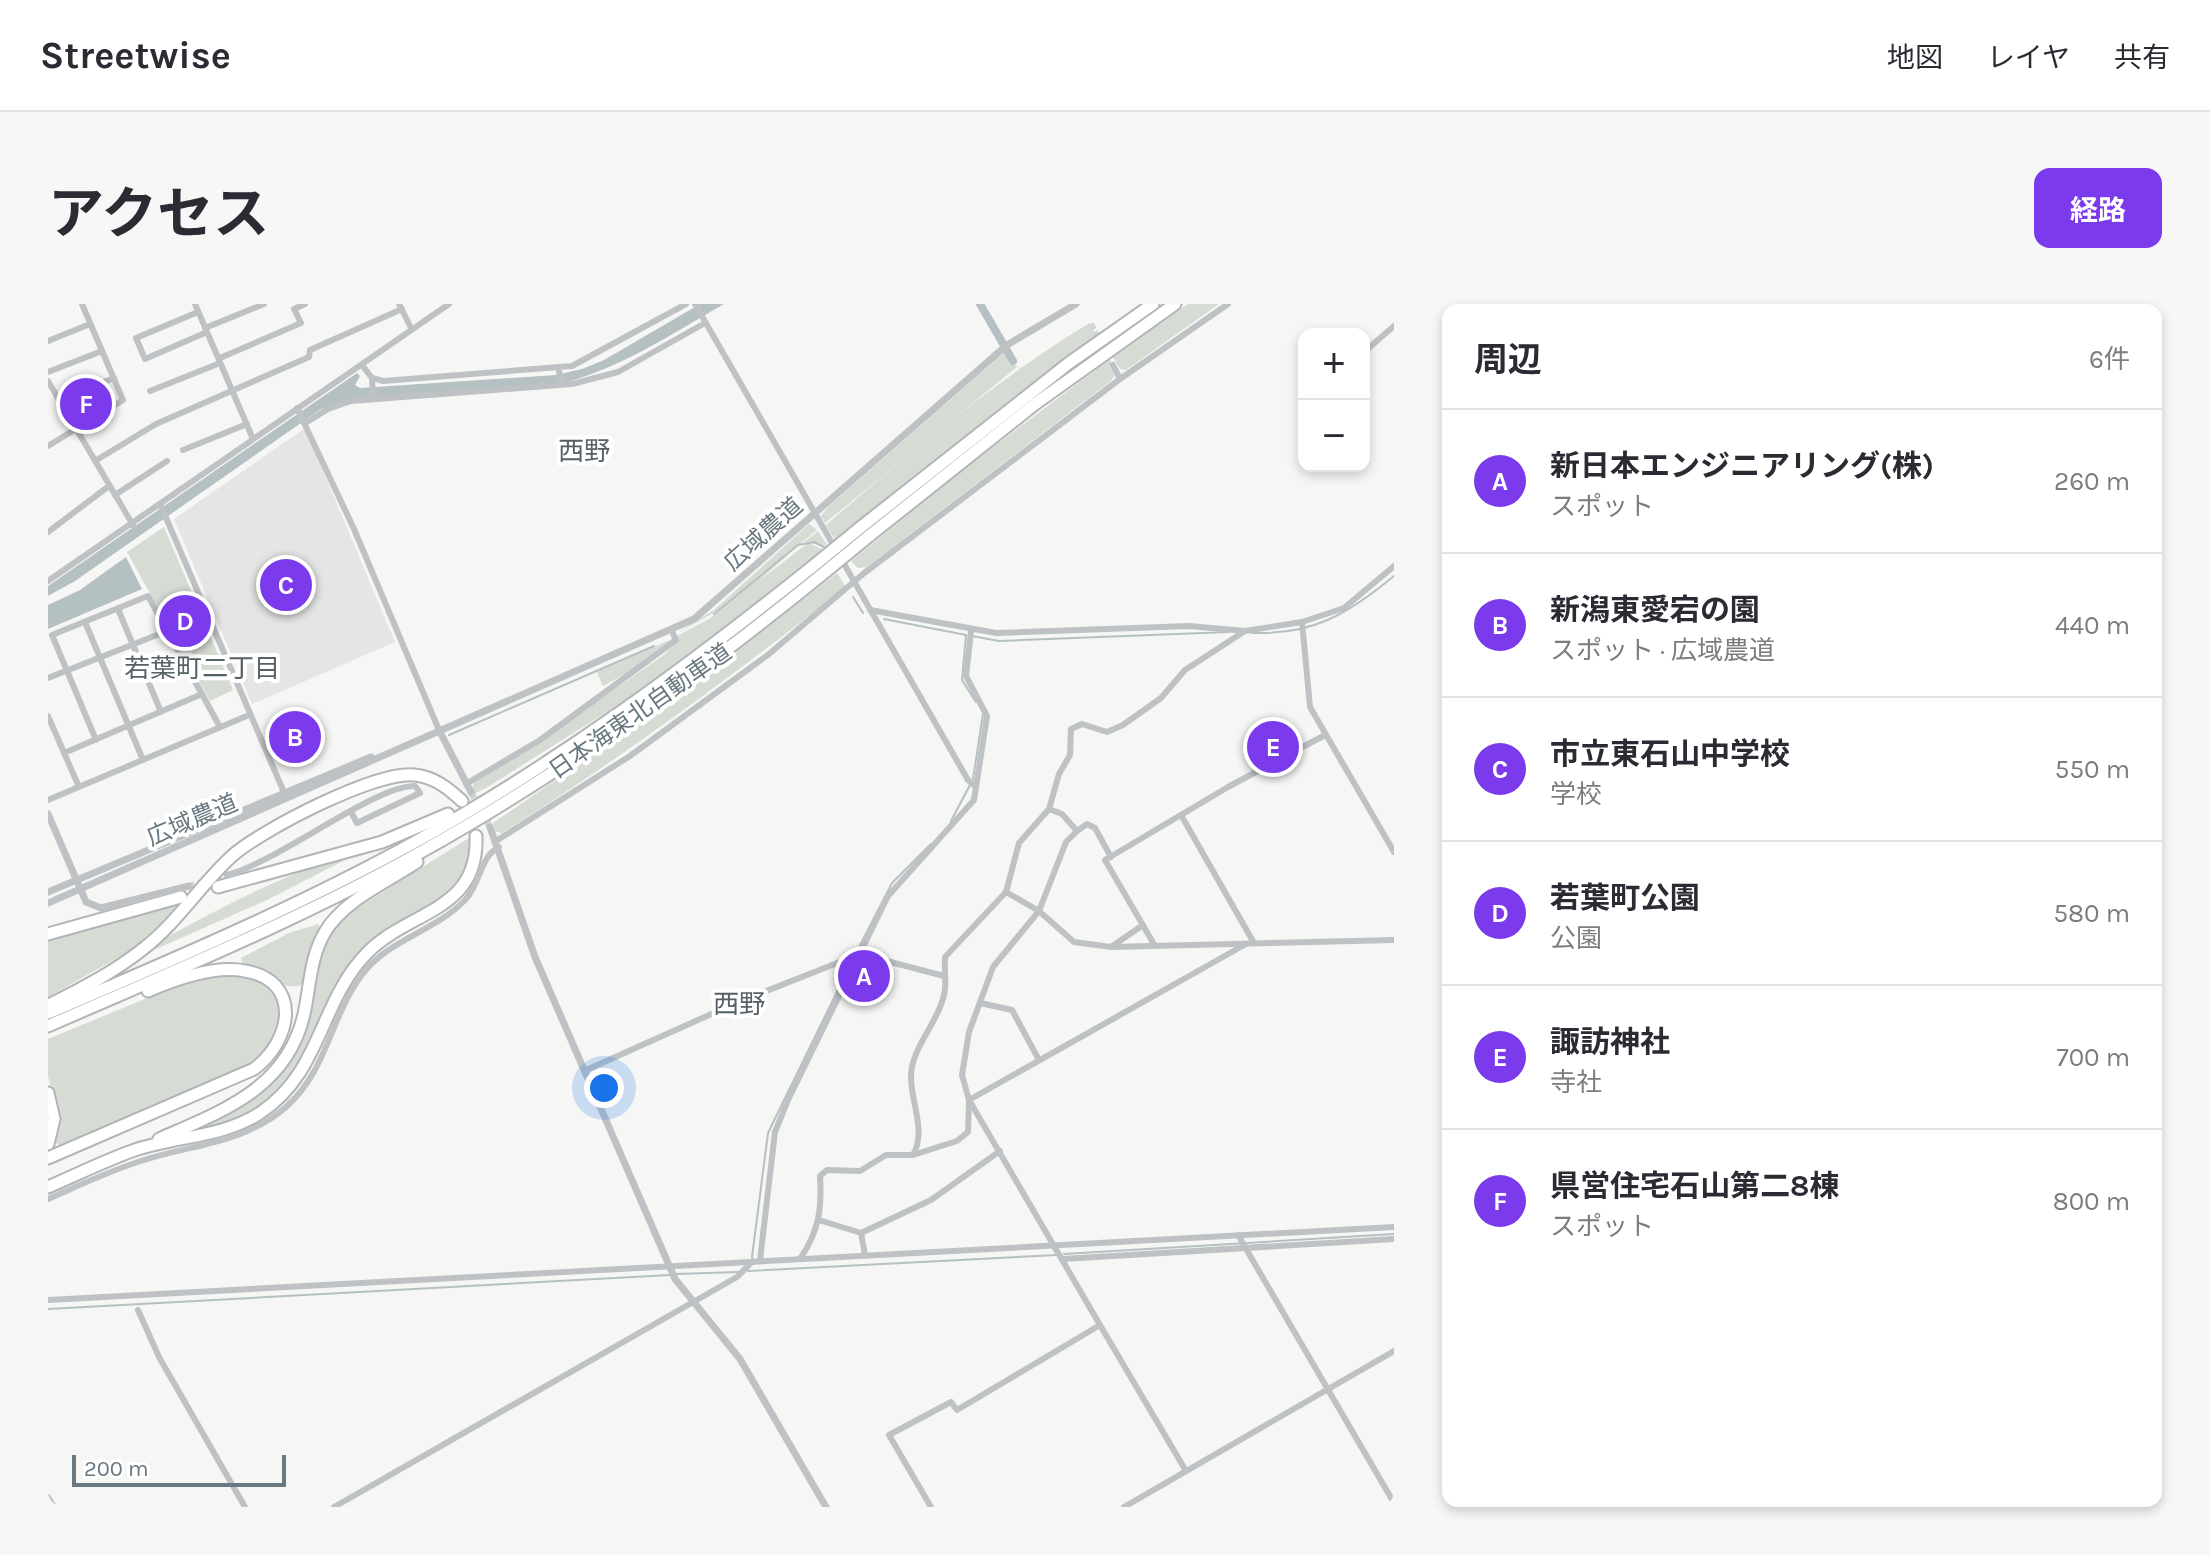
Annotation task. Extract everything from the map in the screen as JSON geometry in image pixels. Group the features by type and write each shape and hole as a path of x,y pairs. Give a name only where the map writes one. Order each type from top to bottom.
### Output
{"highway":[{"name":"日本海東北自動車道","path":"48,1026 320,904 423,851 528,789 643,713 1069,363 1153,304"},
{"name":"日本海東北自動車道","path":"865,532 1175,304"},
{"name":"日本海東北自動車道","path":"48,1013 224,936 380,860 519,781 602,727 816,572"},
{"path":"218,887 414,830 602,727"},
{"path":"48,1006 90,984 145,948 187,908 229,858 275,828 389,777 428,778 466,796"},
{"path":"48,1187 234,1106 263,1085 289,1055 299,1034 317,949 333,922 347,908 528,789"},
{"path":"133,1150 228,1128 277,1101 310,1060 336,999 357,964 384,938 436,909 461,889 473,866 476,836"},
{"path":"48,934 181,897"},
{"path":"48,1032 160,986 235,970 249,971 271,983 284,1002 286,1015 281,1041 254,1069 48,1158"},
{"path":"48,1093 54,1119 48,1144"}],"street":[{"path":"48,446 123,400 82,304"},
{"path":"195,304 253,439"},
{"path":"198,312 136,338 145,359 264,304"},
{"path":"150,391 301,323 294,309 305,304"},
{"path":"48,581 161,506 449,304"},
{"path":"372,382 468,377 572,366 686,304"},
{"path":"695,304 968,780 975,786"},
{"name":"広域農道","path":"48,903 287,801 439,730 671,629 712,607 1007,345 1076,304"},
{"path":"48,1199 147,1159 239,1135 273,1117 312,1078 352,991 373,962 396,944 461,905 478,883 487,854 497,844 630,756 769,654 855,582 1120,379 1228,304"},
{"path":"95,461 156,424 309,357 310,350 400,306 411,328"},
{"path":"306,421 342,404 373,398 566,386 603,377 705,322"},
{"path":"48,341 90,324"},
{"path":"1370,347 1394,326"},
{"path":"48,372 102,351"},
{"path":"362,365 372,382 373,398"},
{"path":"1113,365 1120,379"},
{"path":"559,372 564,384"},
{"path":"468,377 474,391"},
{"path":"60,400 114,378"},
{"path":"49,384 133,525"},
{"path":"298,410 306,421 439,730 466,784 466,796"},
{"path":"183,450 247,424"},
{"path":"115,495 167,461"},
{"path":"48,532 109,486"},
{"path":"161,506 287,801"},
{"path":"870,610 971,631 1189,626 1245,631 1302,622 1344,608 1394,566"},
{"path":"96,740 52,635 148,596 220,727"},
{"path":"118,609 161,712"},
{"path":"85,622 143,760"},
{"path":"1302,622 1307,696 1325,735 1394,852"},
{"path":"466,784 605,695 676,640 671,629"},
{"path":"48,678 167,631"},
{"path":"334,1507 737,1277 756,1261 775,1132 888,896 974,800 987,716 966,676 971,631"},
{"path":"913,1155 919,1134 911,1076 913,1059 944,995 945,957 1006,892 1019,843 1049,809 1059,774 1070,755 1071,729 1082,724 1107,732 1123,725 1161,698 1185,670 1245,631"},
{"path":"64,753 202,694"},
{"path":"48,800 249,715"},
{"path":"48,716 79,787"},
{"name":"広域農道","path":"48,892 283,792 439,730"},
{"path":"1155,946 1105,860 1325,735"},
{"path":"227,875 265,860 351,812 402,787 415,786 420,793 357,823 351,812"},
{"path":"1049,809 1062,814 1077,831"},
{"path":"48,814 88,904 101,908 189,886"},
{"path":"1181,815 1250,943"},
{"path":"1111,857 1095,828 1087,824 1066,842 1039,911 993,967 969,1032 962,1075 969,1100 1186,1471"},
{"path":"490,827 527,935 669,1265 740,1359 826,1507"},
{"path":"1006,892 1039,911 1074,942 1111,947 1394,940"},
{"path":"1111,947 1143,925"},
{"path":"969,1100 1250,943"},
{"path":"584,1071 736,1003 860,954 944,976"},
{"path":"980,1003 1012,1010 1039,1060"},
{"path":"800,1259 813,1239 819,1220 820,1176 827,1170 860,1171 886,1155 913,1155 957,1141 968,1132 969,1100"},
{"path":"819,1220 861,1233 931,1200 1000,1151"},
{"path":"48,1300 1394,1227"},
{"path":"861,1233 865,1255"},
{"path":"1238,1235 1394,1503"},
{"path":"1063,1259 1394,1239"},
{"path":"138,1310 159,1357 245,1507"},
{"path":"931,1507 889,1435 951,1402 957,1410 1100,1325"},
{"path":"1124,1507 1394,1351"},
{"path":"48,1497 54,1507"}],"shaded area":[{"path":"700,304 724,304 624,360 581,378 559,384 356,398 321,409 75,581 48,596 48,586 357,373 360,376 355,385 360,388 556,375 604,360"},
{"path":"1188,304 1219,304 1126,370 1120,369 1112,356"},
{"path":"1090,323 1096,335 835,540 826,525 857,498 1020,368"},
{"path":"1005,352 1017,367 825,523 821,516 828,507"},
{"path":"1110,359 1115,374 1111,381 867,567 858,568 851,561 965,468"},
{"path":"305,428 395,642 252,704 174,519"},
{"path":"809,524 817,530 715,612 676,634 715,609"},
{"path":"164,527 233,690 210,701 127,552"},
{"path":"818,531 828,546 809,543 824,550 648,686 486,788 476,793 473,790 473,782 540,741 668,652 665,653 679,641 677,636 709,619 795,548 760,580 808,543 804,542"},
{"path":"126,557 142,589 48,629 48,605 80,590"},
{"path":"837,573 846,587 762,652 591,775 502,833 495,831 493,823 688,689"},
{"path":"672,639 636,668 603,686 597,672"},
{"path":"469,838 468,860 460,877 448,891 378,936 352,962 306,1056 277,1096 250,1114 219,1126 189,1132 243,1105 269,1086 287,1065 320,952 331,929 351,912"},
{"path":"341,858 343,861 267,900 154,950 153,946 160,941 204,917 295,874"},
{"path":"186,902 135,948 48,997 48,939"},
{"path":"318,924 322,931 304,984 281,984 243,966 241,958 289,933"},
{"path":"223,975 252,980 273,994 279,1004 282,1016 280,1030 273,1045 261,1057 176,1100 63,1146 55,1143 59,1119 48,1076 48,1039 169,989"}],"waterway":[{"path":"980,304 1013,361"},
{"path":"714,614 798,545 814,542 824,547"},
{"path":"1252,633 1293,630 1329,620 1394,576"},
{"path":"853,597 863,613"},
{"path":"884,619 966,635"},
{"path":"972,636 999,641 1229,632"},
{"path":"966,635 962,680 976,702"},
{"path":"449,735 654,646"},
{"path":"973,779 983,714"},
{"path":"951,821 970,785"},
{"path":"856,953 892,883 931,844"},
{"path":"752,1257 768,1133 853,959"},
{"path":"1064,1254 1394,1234"},
{"path":"748,1271 1057,1255"},
{"path":"676,1274 738,1272"},
{"path":"48,1309 670,1275"}],"tunnel":[{"path":"1091,324 1101,343"},
{"path":"471,792 490,827"},
{"path":"189,886 227,875"}],"place":[{"name":"県営住宅石山第二8棟","path":"86,404"},
{"name":"市立東石山中学校","path":"286,585"},
{"name":"若葉町公園","path":"185,621"},
{"name":"新潟東愛宕の園","path":"295,737"},
{"name":"諏訪神社","path":"1273,747"},
{"name":"新日本エンジニアリング(株)","path":"864,976"}],"district":[{"name":"西野","path":"584,451"},
{"name":"若葉町二丁目","path":"202,668"},
{"name":"西野","path":"739,1004"}]}
